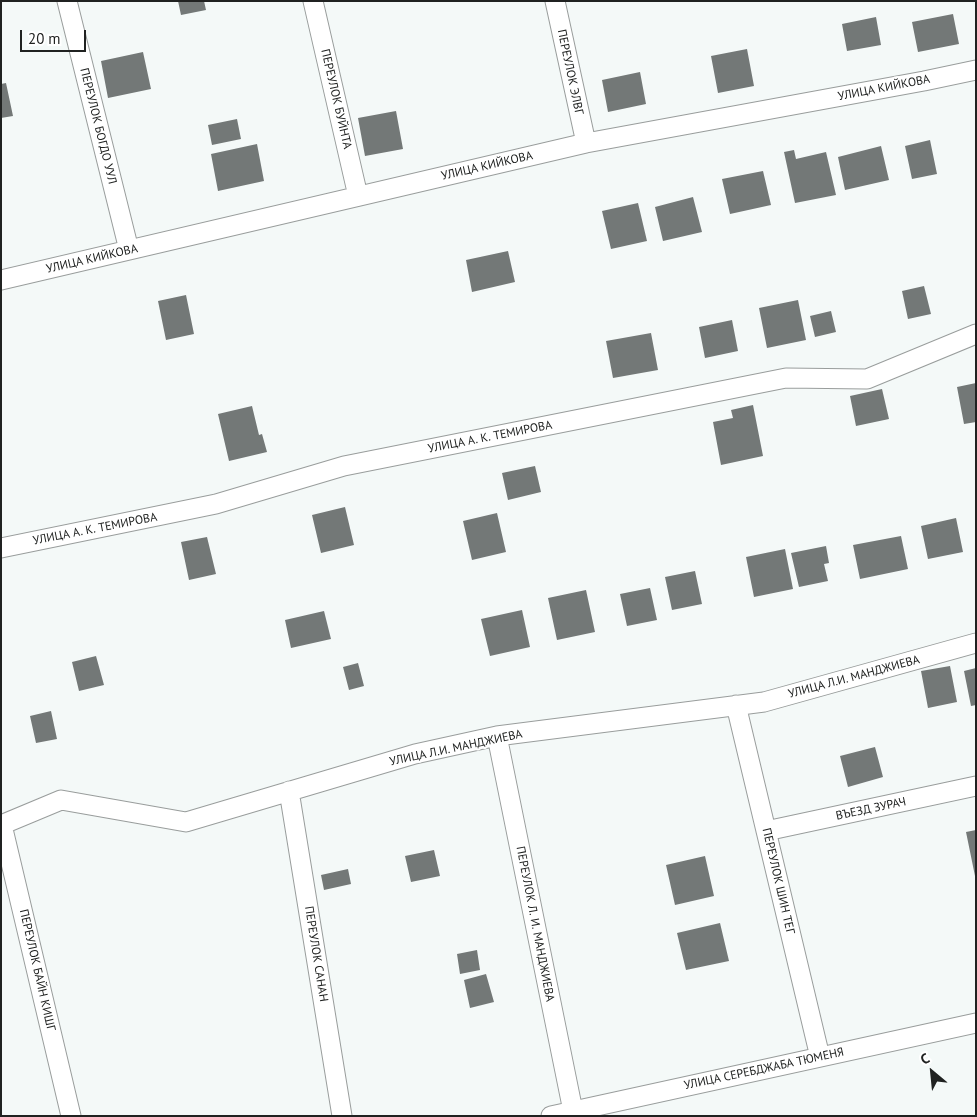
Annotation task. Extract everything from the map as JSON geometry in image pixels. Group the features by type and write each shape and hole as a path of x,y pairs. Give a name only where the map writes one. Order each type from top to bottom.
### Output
{"street":[{"name":"ПЕРЕУЛОК БОГДО УУЛ","path":"68,1 129,250"},
{"name":"ПЕРЕУЛОК БУЙНТА","path":"313,1 358,196"},
{"name":"ПЕРЕУЛОК ЭЛВГ","path":"555,1 586,142"},
{"name":"УЛИЦА КИЙКОВА","path":"1,280 586,142 976,70"},
{"name":"УЛИЦА А. К. ТЕМИРОВА","path":"1,548 216,504 344,466 786,378 866,379 976,334"},
{"name":"УЛИЦА Л.И. МАНДЖИЕВА","path":"2,825 62,800 186,822 414,754 497,736 764,702 976,643"},
{"name":"ПЕРЕУЛОК ШИН ТЕГ","path":"736,706 820,1057"},
{"name":"ПЕРЕУЛОК Л. И. МАНДЖИЕВА","path":"497,736 573,1111"},
{"name":"ВЪЕЗД ЗУРАЧ","path":"766,831 976,786"},
{"name":"ПЕРЕУЛОК САНАН","path":"289,791 342,1116"},
{"name":"ПЕРЕУЛОК БАЙН КИШГ","path":"2,825 71,1116"},
{"name":"УЛИЦА СЕРЕБДЖАБА ТЮМЕНЯ","path":"551,1116 976,1023"}],"building":[{"path":"178,1 204,1 206,10 181,15"},
{"path":"953,14 959,44 918,52 912,22"},
{"path":"876,17 881,45 847,51 842,24"},
{"path":"747,49 754,86 718,93 711,56"},
{"path":"143,52 151,89 108,98 101,61"},
{"path":"640,72 646,104 608,112 602,80"},
{"path":"6,83 13,116 1,118 1,84"},
{"path":"396,111 403,149 365,156 358,118"},
{"path":"237,119 241,139 212,145 208,125"},
{"path":"930,140 937,174 912,179 905,146"},
{"path":"257,144 264,181 218,191 211,154"},
{"path":"881,146 889,180 845,190 838,157"},
{"path":"794,150 796,159 826,152 836,195 795,203 784,152"},
{"path":"763,171 771,205 730,214 722,179"},
{"path":"693,197 702,232 663,241 655,207"},
{"path":"638,203 647,241 611,249 602,211"},
{"path":"508,251 515,282 472,292 466,260"},
{"path":"924,286 931,314 908,319 902,291"},
{"path":"186,295 194,334 166,340 158,301"},
{"path":"798,300 806,340 767,348 759,308"},
{"path":"831,311 836,332 815,337 810,316"},
{"path":"732,320 738,351 705,358 699,327"},
{"path":"651,333 658,370 613,378 606,341"},
{"path":"976,383 976,422 964,424 957,387"},
{"path":"882,389 889,419 856,426 850,396"},
{"path":"753,405 763,456 721,465 713,422 733,418 731,410"},
{"path":"252,406 259,435 262,434 267,452 229,461 218,414"},
{"path":"535,466 541,492 508,500 502,473"},
{"path":"345,507 354,545 321,553 312,515"},
{"path":"497,513 506,552 472,560 463,521"},
{"path":"956,518 963,552 928,559 921,526"},
{"path":"901,536 908,569 860,579 853,545"},
{"path":"207,537 216,574 189,580 181,542"},
{"path":"826,546 829,563 824,564 828,581 799,587 791,553"},
{"path":"785,549 793,589 754,597 746,557"},
{"path":"695,571 702,604 672,610 665,577"},
{"path":"650,588 657,620 627,626 620,594"},
{"path":"586,590 595,632 557,640 548,598"},
{"path":"522,610 530,647 490,656 481,619"},
{"path":"324,611 331,639 291,648 285,620"},
{"path":"96,656 104,685 79,691 72,662"},
{"path":"358,663 364,686 349,690 343,667"},
{"path":"950,666 957,702 928,708 921,671"},
{"path":"976,668 976,705 971,706 964,671"},
{"path":"51,711 57,739 36,743 30,716"},
{"path":"875,747 883,777 848,787 840,756"},
{"path":"976,830 976,876 975,876 966,832"},
{"path":"434,850 440,876 411,882 405,856"},
{"path":"705,856 714,896 675,905 666,865"},
{"path":"348,869 351,884 324,890 321,875"},
{"path":"720,923 729,961 686,970 677,933"},
{"path":"477,950 480,970 460,974 457,954"},
{"path":"486,974 494,1002 470,1008 464,980"}]}
